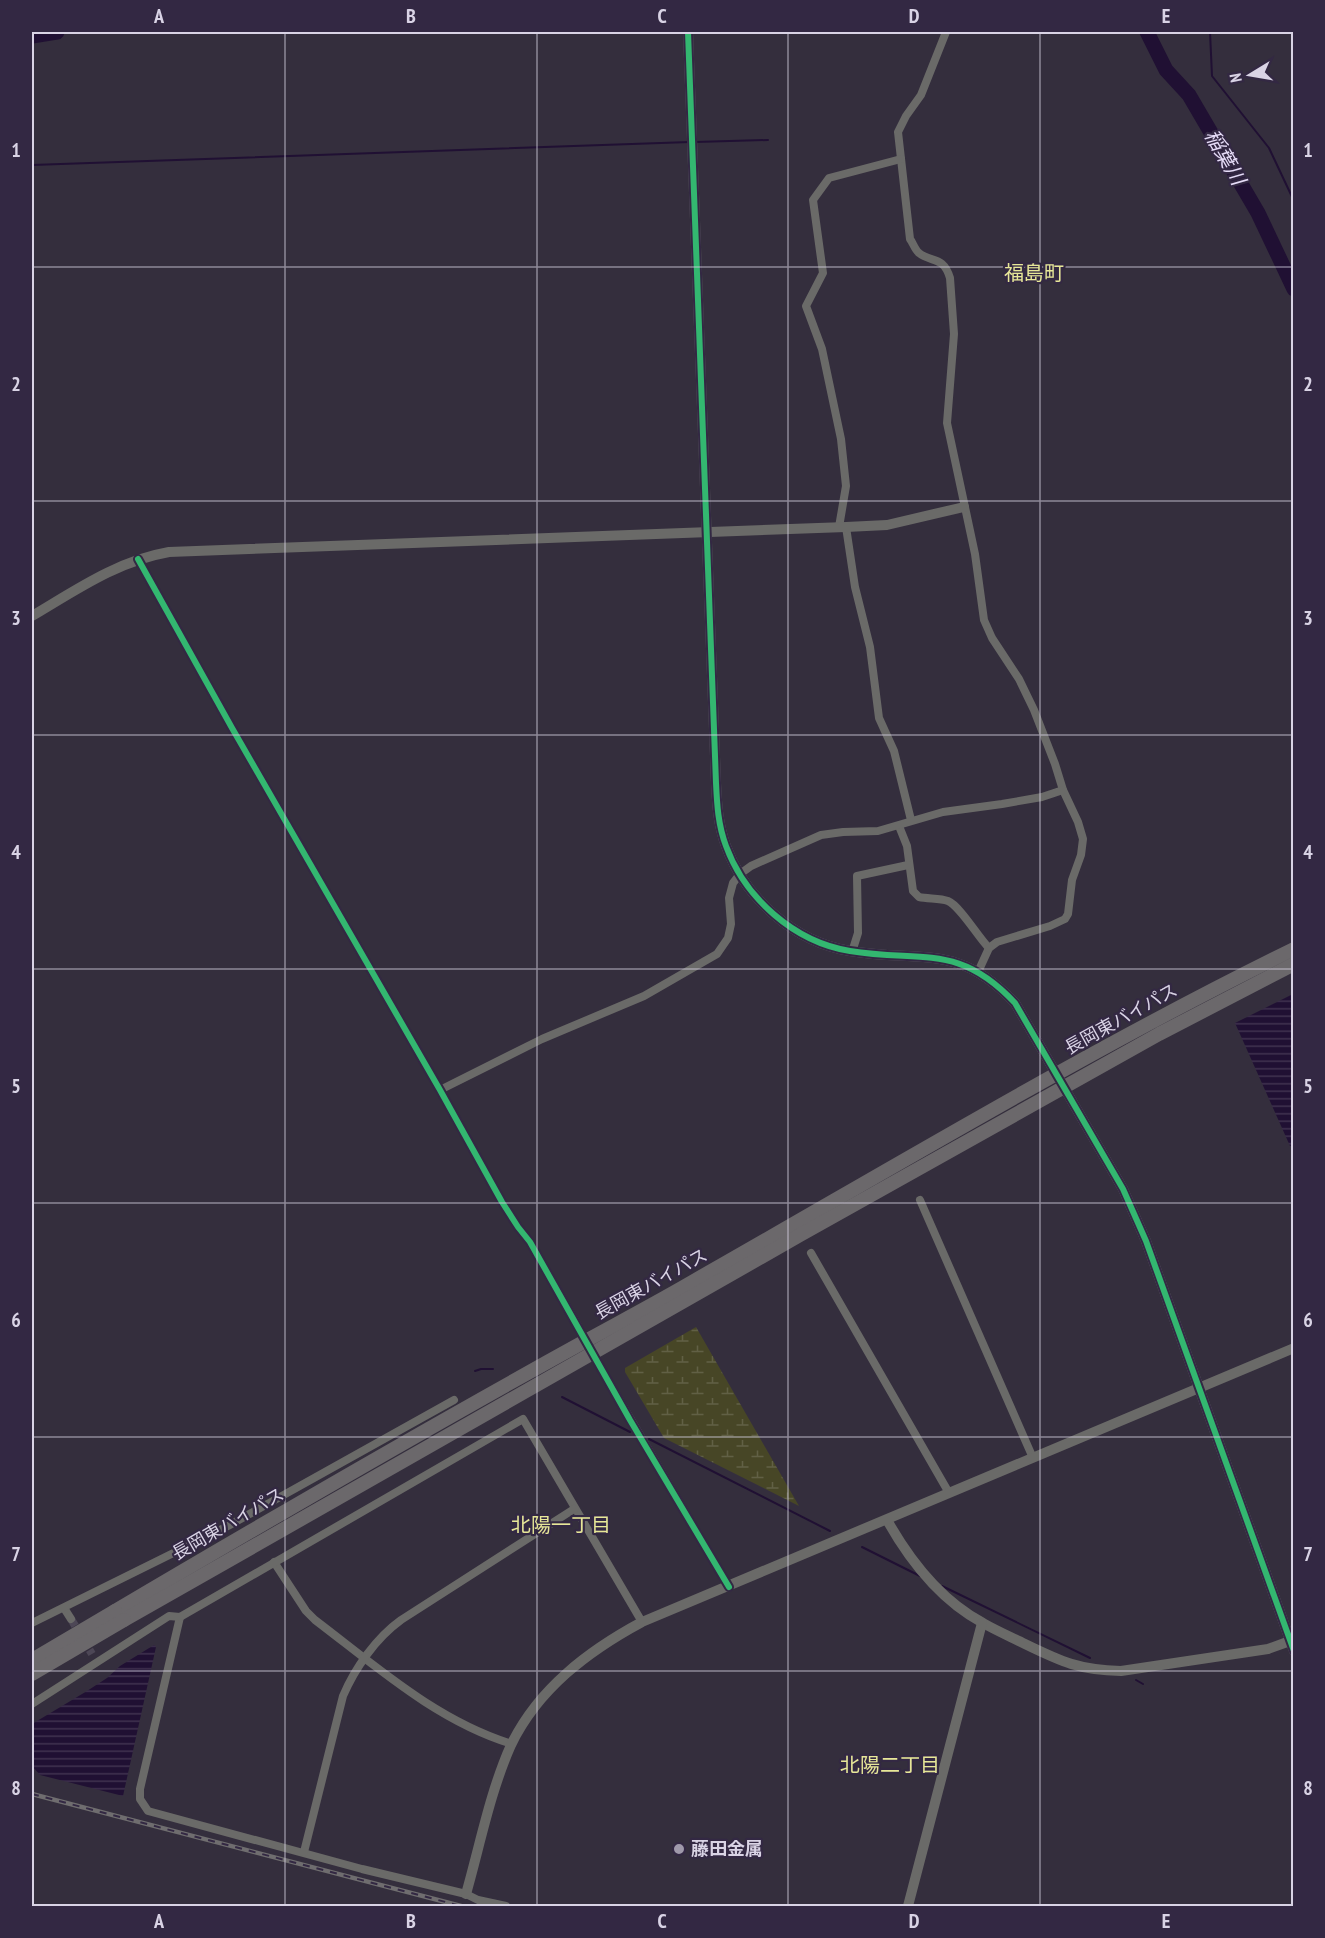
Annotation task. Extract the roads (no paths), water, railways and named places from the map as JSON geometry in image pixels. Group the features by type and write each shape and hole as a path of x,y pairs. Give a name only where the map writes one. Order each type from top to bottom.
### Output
{"highway":[{"name":"長岡東バイパス","path":"32,1674 241,1537 1060,1081 1212,989 1293,949"},
{"name":"長岡東バイパス","path":"1060,1081 1293,964"},
{"name":"長岡東バイパス","path":"32,1660 120,1616"}],"street":[{"path":"688,32 717,809 726,847 740,874 764,905 796,930 835,948 879,955 933,957 978,972 1004,991 1015,1003 1123,1189 1142,1230 1292,1646 1121,1671 1098,1671 1077,1667 982,1623 943,1594 910,1558 887,1520"},
{"path":"946,32 921,95 898,132 910,239 920,254 943,265 948,270 950,278 954,334 946,423 978,569 984,620 992,638 1023,686 1047,742 1083,839 1081,855 1072,880 1068,914 1058,922 1003,939 988,948 978,972"},
{"path":"901,159 830,178 813,200 823,273 806,306 822,349 841,439 846,486 843,527 874,673 879,718 894,751 911,820"},
{"path":"32,616 99,577 138,559 169,552 887,525 964,507"},
{"path":"138,559 502,1202 530,1242 578,1326"},
{"path":"440,1090 542,1039 644,996 717,954 728,938 731,924 730,891 740,874 751,866 821,835 871,832 943,812 1042,796 1063,790"},
{"path":"899,826 907,846 913,891 919,897 946,900 956,906 975,934 988,948"},
{"path":"852,951 858,933 857,876 908,865"},
{"path":"920,1200 1033,1458"},
{"path":"811,1253 949,1493"},
{"path":"466,1894 496,1787 512,1744 537,1704 568,1671 603,1644 642,1622 1293,1348"},
{"path":"596,1360 729,1587"},
{"path":"32,1623 228,1526 454,1400"},
{"path":"32,1704 94,1658 170,1616 180,1617 523,1419 642,1622"},
{"path":"304,1852 343,1696 348,1684 382,1637 396,1624 574,1509"},
{"path":"274,1562 306,1611 315,1620 422,1701 492,1738 512,1744"},
{"path":"64,1608 71,1619"},
{"path":"180,1617 140,1789 140,1799 148,1810 506,1906"},
{"path":"908,1906 982,1623"}],"waterway":[{"name":"稲葉川","path":"32,36 57,32"},
{"name":"稲葉川","path":"1147,32 1166,70 1189,95 1258,213 1294,289"},
{"path":"1210,32 1212,76 1269,148 1294,201"},
{"path":"695,142 768,140"},
{"path":"32,165 690,142"},
{"path":"475,1371 493,1369"},
{"path":"562,1397 630,1432"},
{"path":"649,1439 830,1531"},
{"path":"862,1547 920,1576"},
{"path":"942,1586 1090,1658"},
{"path":"1136,1680 1143,1684"}],"tunnel":[{"path":"71,1619 92,1654"}],"railway":[{"path":"32,1794 461,1906"}],"place":[{"name":"藤田金属","path":"679,1849"}],"district":[{"name":"福島町","path":"1034,273"},
{"name":"北陽一丁目","path":"561,1525"},
{"name":"北陽二丁目","path":"890,1765"}]}
